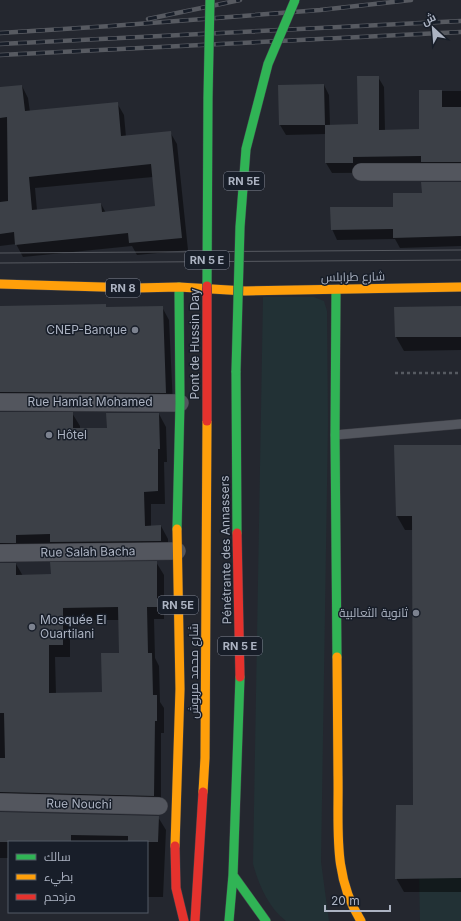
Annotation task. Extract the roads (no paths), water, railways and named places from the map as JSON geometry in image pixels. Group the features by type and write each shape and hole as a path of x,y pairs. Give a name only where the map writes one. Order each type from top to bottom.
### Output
{"main road":[{"path":"201,0 208,98"},
{"path":"208,98 210,0"},
{"name":"RN 5E","path":"236,371 240,227 246,149 268,64 295,0"},
{"name":"Pont de Hussin Day","path":"207,421 208,98"},
{"name":"RN 8","path":"0,284 136,288 179,287"},
{"name":"RN 5E","path":"179,287 180,403 177,551 180,689 175,844 176,888 184,921"},
{"name":"شارع طرابلس","path":"179,287 245,291 461,287"},
{"path":"336,290 335,435 339,842 342,881 339,899"},
{"name":"Pénétrante des Annassers","path":"229,921 233,875 240,683 236,487 236,371"},
{"name":"شارع محمد مربوش","path":"195,921 205,758 207,421"},
{"path":"233,875 266,921"},
{"path":"342,881 350,902 361,921"}],"street":[{"path":"361,172 461,172"},
{"name":"Rue Hamlat Mohamed","path":"0,402 180,403"},
{"name":"Rue Salah Bacha","path":"0,553 177,551"},
{"name":"Rue Nouchi","path":"0,802 159,806"}],"lane":[{"path":"335,435 461,424"}],"tram line":[{"path":"0,253 461,250"},
{"path":"0,263 461,260"}],"railway":[{"path":"148,19 240,0"},
{"path":"0,33 320,10 411,0"},
{"path":"0,44 461,21"},
{"path":"0,55 461,32"}],"place":[{"name":"CNEP-Banque","path":"135,330"},
{"name":"Hôtel","path":"49,435"},
{"name":"ثانوية الثعالبية","path":"416,613"},
{"name":"Mosquée El Ouartilani","path":"32,627"}]}
